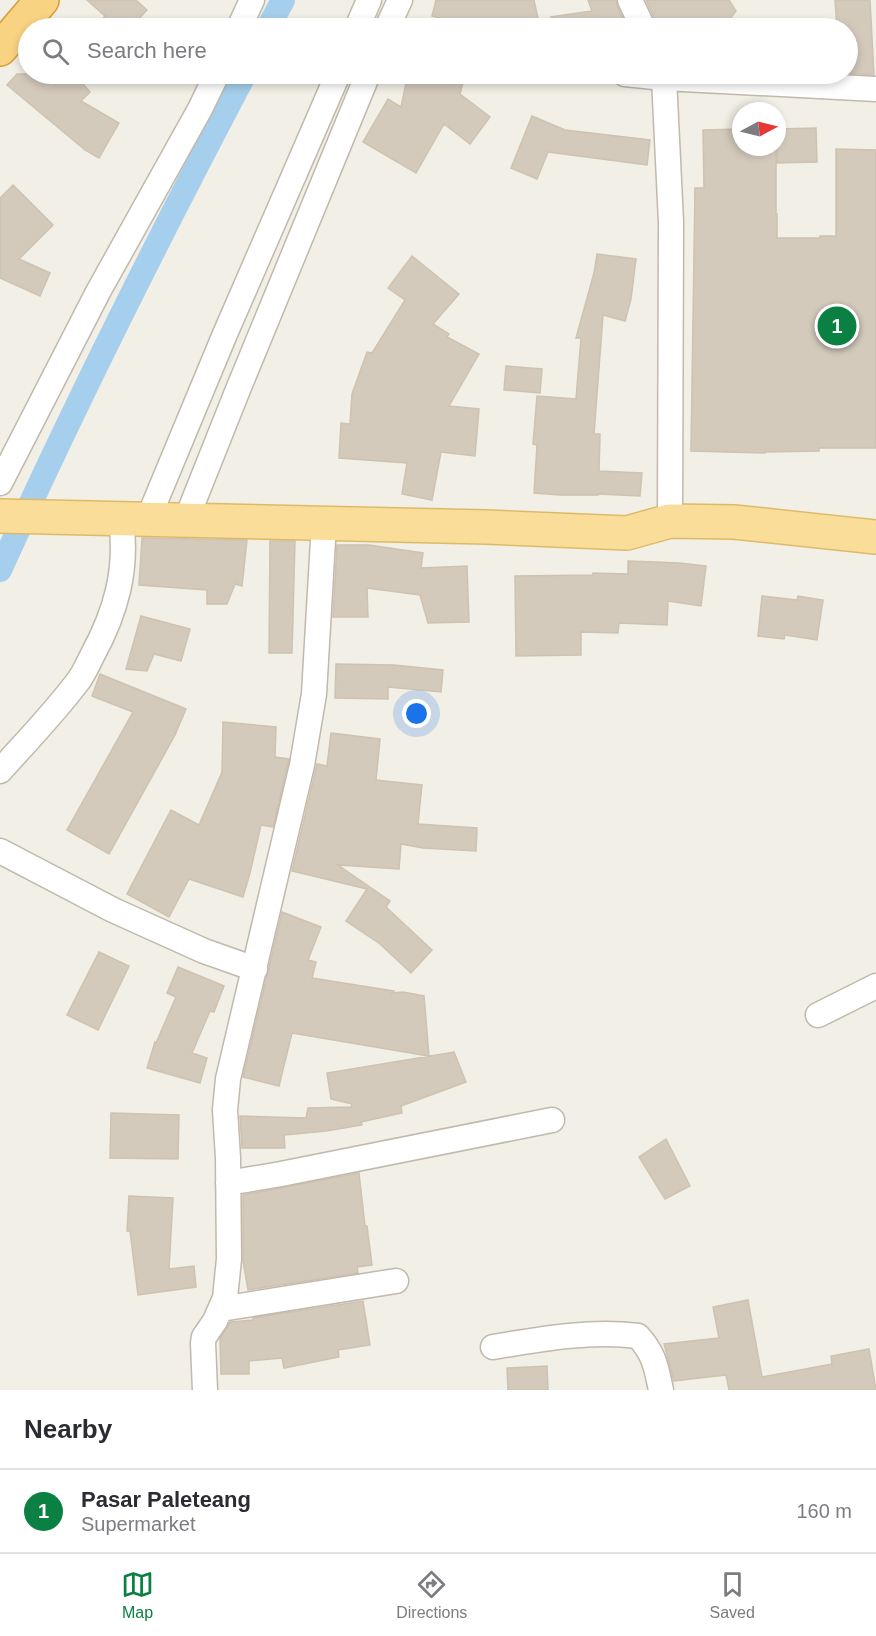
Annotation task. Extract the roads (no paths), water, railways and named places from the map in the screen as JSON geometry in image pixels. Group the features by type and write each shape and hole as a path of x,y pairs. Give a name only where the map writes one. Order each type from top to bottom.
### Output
{"highway":[{"path":"27,18 42,0"},
{"path":"0,49 18,28"}],"main road":[{"path":"4,520 186,520 627,533 670,521 734,522 876,537"}],"street":[{"path":"244,18 252,0"},
{"path":"361,18 369,0"},
{"path":"392,18 400,0"},
{"path":"630,0 638,18"},
{"path":"0,483 98,292 212,84"},
{"path":"0,771 80,679 105,633 120,589 124,538 121,519 230,323 334,84"},
{"path":"186,520 364,84"},
{"path":"663,84 671,222 670,521"},
{"path":"794,84 876,89"},
{"path":"205,1390 203,1342 225,1298 229,1259 226,1095 234,1049 302,765 314,694 324,523"},
{"path":"0,851 113,910 204,951 255,969"},
{"path":"818,1015 876,986"},
{"path":"228,1183 552,1120"},
{"path":"221,1309 396,1281"},
{"path":"493,1347 555,1337 619,1334 638,1336 655,1360 661,1390"}],"waterway":[{"path":"273,18 283,0"},
{"path":"0,570 119,320 240,84"}],"place":[{"name":"Pasar Paleteang","path":"837,326"}]}
